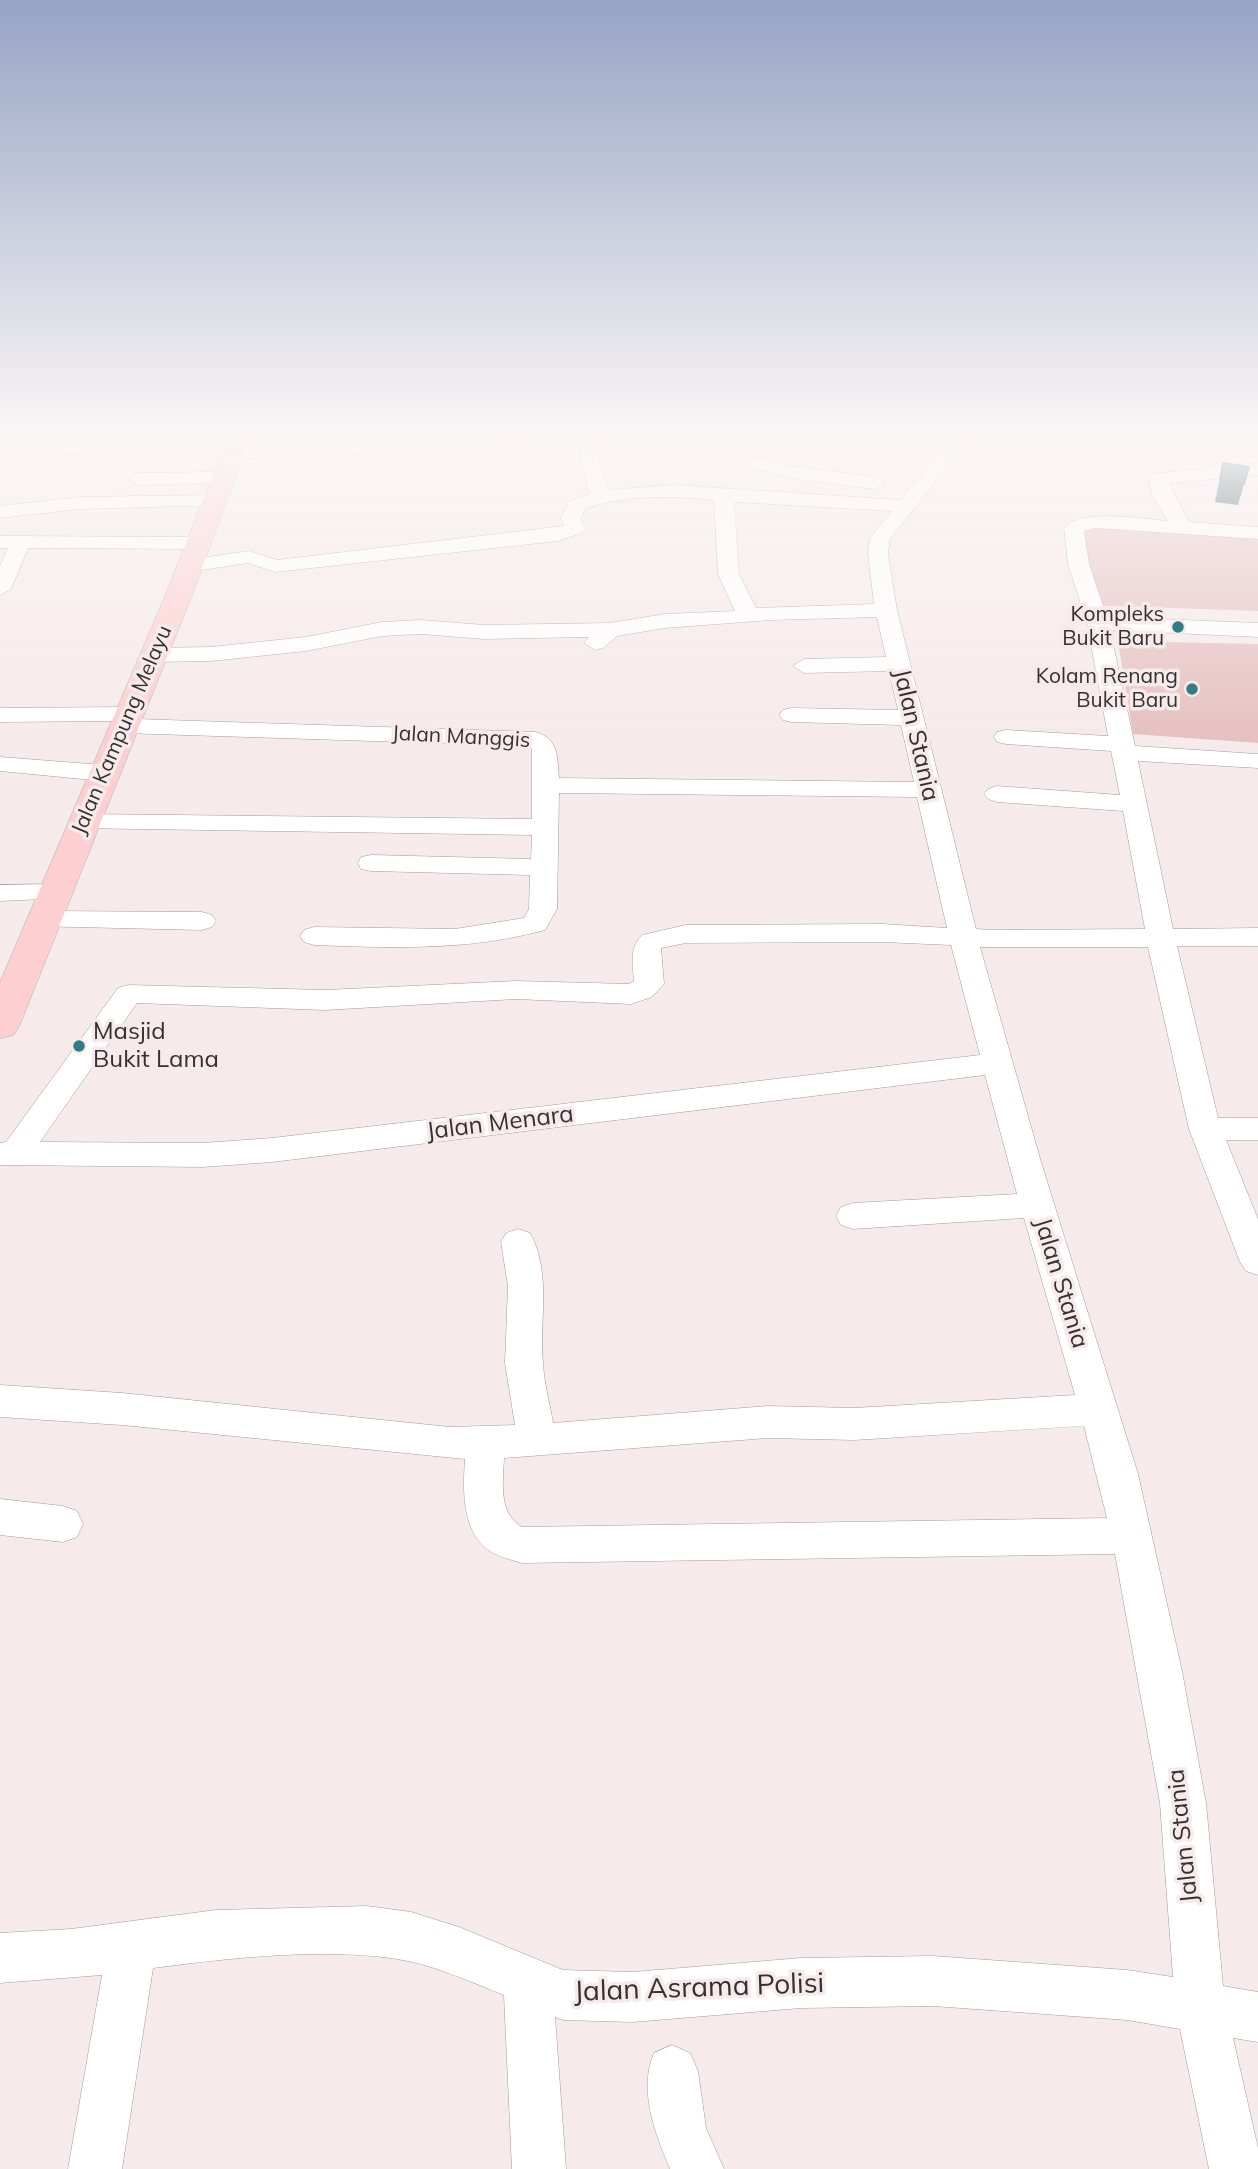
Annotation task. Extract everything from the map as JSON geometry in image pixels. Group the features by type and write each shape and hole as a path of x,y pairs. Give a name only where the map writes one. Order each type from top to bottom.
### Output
{"main road":[{"name":"Jalan Kampung Melayu","path":"0,1026 202,533"}],"street":[{"path":"1,585 10,542 192,557 249,557 269,567 569,533"},
{"path":"727,533 730,584 740,605 750,615"},
{"name":"Jalan Stania","path":"884,533 879,544 886,610 963,936 1037,1205 1118,1474 1160,1671 1183,1803 1200,2006 1236,2169"},
{"path":"1075,533 1082,579 1098,626 1136,804 1161,939 1205,1129 1258,1262"},
{"path":"153,655 211,654 306,644 382,629 421,627 484,632 610,630 664,621 886,610"},
{"path":"1098,626 1258,630"},
{"path":"585,650 610,630"},
{"path":"804,666 900,664"},
{"name":"Jalan Manggis","path":"0,715 536,739 544,747 547,785 930,790"},
{"path":"791,715 912,718"},
{"path":"1006,737 1258,761"},
{"path":"0,764 103,773"},
{"path":"314,936 389,938 494,934 535,924 543,909 547,785"},
{"path":"997,794 1136,804"},
{"path":"83,821 545,827"},
{"path":"371,863 544,867"},
{"path":"0,893 50,906 202,922"},
{"path":"8,1154 128,995 143,993 325,1000 516,990 631,994 649,984 647,946 663,936 882,933 1161,939 1258,937"},
{"name":"Jalan Menara","path":"8,1154 203,1155 272,1150 999,1063"},
{"path":"1205,1129 1258,1129"},
{"path":"853,1216 1037,1205"},
{"path":"518,1242 526,1286 524,1363 537,1441"},
{"path":"0,1401 122,1409 450,1443 537,1441 768,1422 854,1424 1099,1409"},
{"path":"486,1442 484,1504 490,1526 497,1537 522,1545 1131,1536"},
{"path":"0,1517 63,1524"},
{"name":"Jalan Asrama Polisi","path":"0,1958 132,1947 216,1935 367,1930 411,1937 459,1952 528,1983 563,1995 633,1997 802,1983 933,1981 1127,1995 1258,2017"},
{"path":"95,2169 132,1947"},
{"path":"528,1983 539,2169"},
{"path":"672,2071 680,2130 697,2169"}],"shaded area":[{"path":"1076,533 1258,534 1258,611 1086,605"},
{"name":"Kolam Renang Bukit Baru","path":"1118,641 1258,644 1258,743 1133,734"}],"place":[{"name":"Kompleks Bukit Baru","path":"1178,627"},
{"name":"Kolam Renang Bukit Baru","path":"1192,689"},
{"name":"Masjid Bukit Lama","path":"79,1046"}]}
